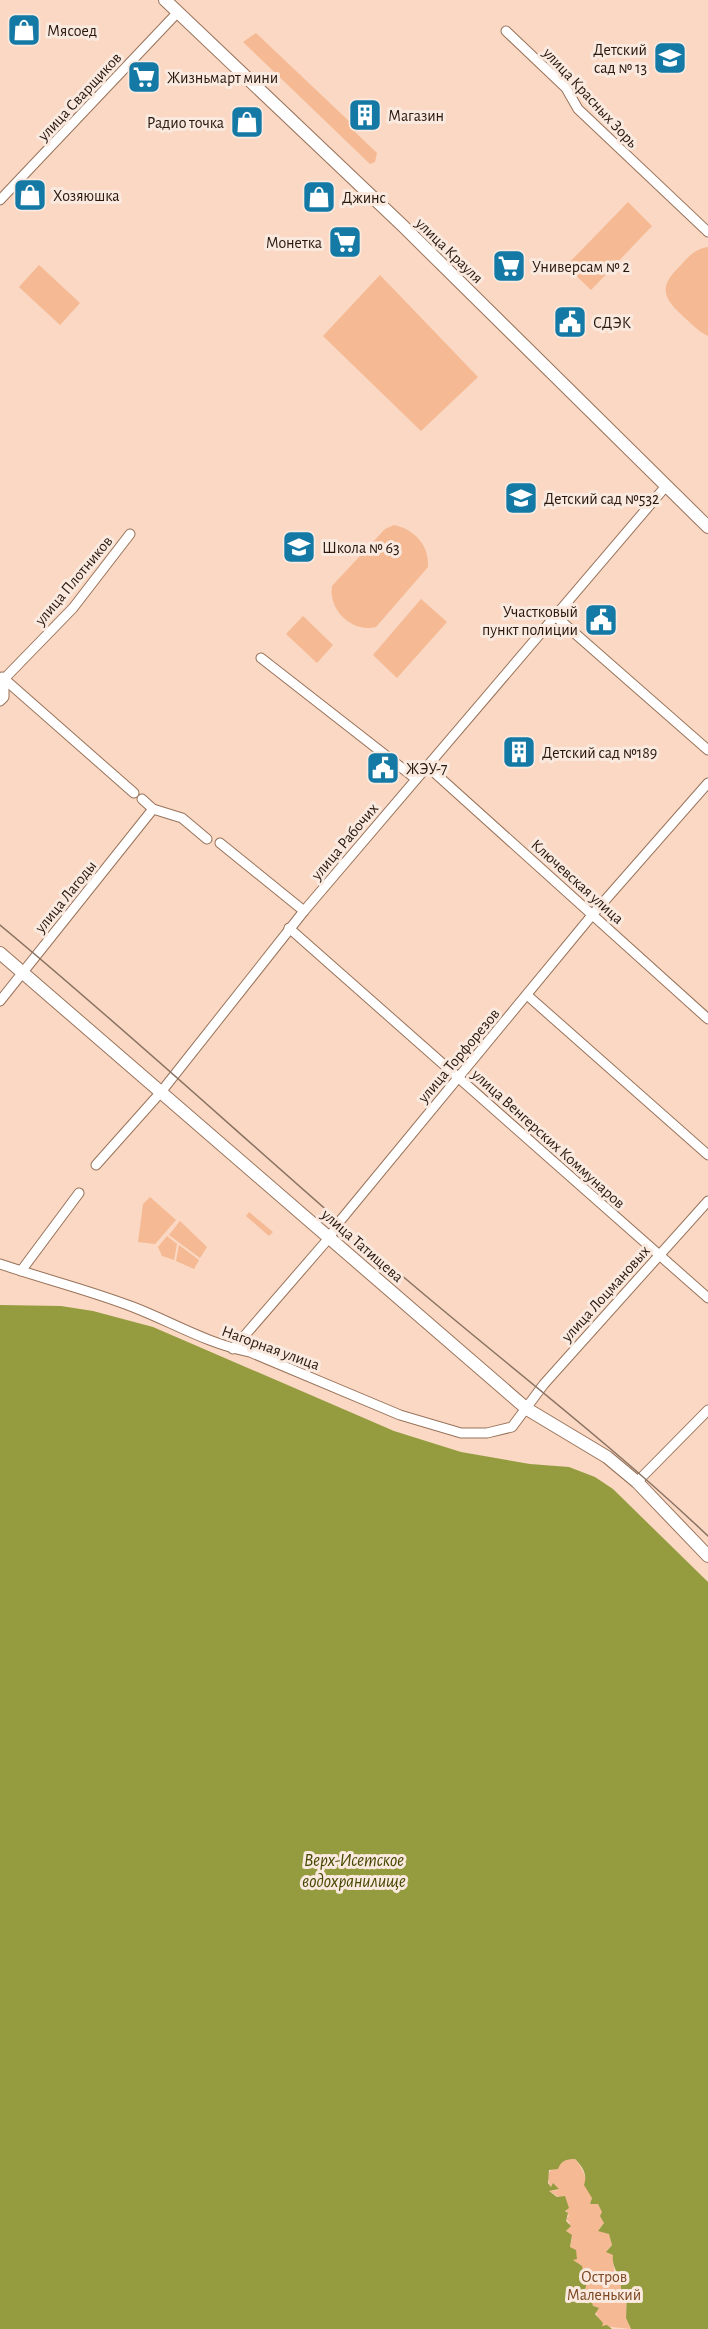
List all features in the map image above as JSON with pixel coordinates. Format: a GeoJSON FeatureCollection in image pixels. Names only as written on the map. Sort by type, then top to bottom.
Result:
{"type":"FeatureCollection","features":[{"type":"Feature","properties":{"kind":"street","name":"улица Крауля"},"geometry":{"type":"LineString","coordinates":[[165,0],[403,226],[708,527]]}},
{"type":"Feature","properties":{"kind":"street","name":"улица Сварщиков"},"geometry":{"type":"LineString","coordinates":[[0,200],[178,12]]}},
{"type":"Feature","properties":{"kind":"street","name":"улица Красных Зорь"},"geometry":{"type":"LineString","coordinates":[[506,31],[566,88],[575,105],[586,117],[708,232]]}},
{"type":"Feature","properties":{"kind":"street","name":"улица Рабочих"},"geometry":{"type":"LineString","coordinates":[[96,1165],[161,1092],[289,928],[666,486]]}},
{"type":"Feature","properties":{"kind":"street","name":"улица Плотников"},"geometry":{"type":"LineString","coordinates":[[2,677],[74,608],[130,534]]}},
{"type":"Feature","properties":{"kind":"street"},"geometry":{"type":"LineString","coordinates":[[554,615],[708,750]]}},
{"type":"Feature","properties":{"kind":"street"},"geometry":{"type":"LineString","coordinates":[[261,658],[416,779]]}},
{"type":"Feature","properties":{"kind":"street"},"geometry":{"type":"LineString","coordinates":[[0,702],[4,697],[2,677]]}},
{"type":"Feature","properties":{"kind":"street"},"geometry":{"type":"LineString","coordinates":[[2,677],[153,809],[182,818],[207,839]]}},
{"type":"Feature","properties":{"kind":"street","name":"Ключевская улица"},"geometry":{"type":"LineString","coordinates":[[427,766],[708,1019]]}},
{"type":"Feature","properties":{"kind":"street","name":"улица Торфорезов"},"geometry":{"type":"LineString","coordinates":[[233,1349],[329,1238],[593,914],[708,783]]}},
{"type":"Feature","properties":{"kind":"street","name":"улица Лагоды"},"geometry":{"type":"LineString","coordinates":[[0,1001],[153,809]]}},
{"type":"Feature","properties":{"kind":"street"},"geometry":{"type":"LineString","coordinates":[[220,843],[304,911]]}},
{"type":"Feature","properties":{"kind":"street","name":"улица Венгерских Коммунаров"},"geometry":{"type":"LineString","coordinates":[[289,928],[708,1298]]}},
{"type":"Feature","properties":{"kind":"street","name":"улица Татищева"},"geometry":{"type":"LineString","coordinates":[[0,953],[527,1409],[607,1457],[637,1482],[708,1556]]}},
{"type":"Feature","properties":{"kind":"street"},"geometry":{"type":"LineString","coordinates":[[527,995],[708,1155]]}},
{"type":"Feature","properties":{"kind":"street"},"geometry":{"type":"LineString","coordinates":[[21,1271],[80,1193]]}},
{"type":"Feature","properties":{"kind":"street","name":"улица Лоцмановых"},"geometry":{"type":"LineString","coordinates":[[527,1409],[544,1384],[708,1201]]}},
{"type":"Feature","properties":{"kind":"street","name":"Нагорная улица"},"geometry":{"type":"LineString","coordinates":[[0,1264],[50,1278],[134,1307],[233,1349],[250,1352],[400,1415],[461,1433],[487,1433],[512,1427],[527,1409]]}},
{"type":"Feature","properties":{"kind":"street"},"geometry":{"type":"LineString","coordinates":[[637,1482],[708,1410]]}},
{"type":"Feature","properties":{"kind":"green space"},"geometry":{"type":"Polygon","coordinates":[[[256,33],[352,124],[356,133],[377,153],[375,162],[370,164],[243,42],[256,33]]]}},
{"type":"Feature","properties":{"kind":"green space"},"geometry":{"type":"Polygon","coordinates":[[[628,202],[652,226],[591,290],[566,266],[628,202]]]}},
{"type":"Feature","properties":{"kind":"green space"},"geometry":{"type":"Polygon","coordinates":[[[708,247],[708,336],[672,305],[666,293],[666,287],[673,273],[693,253],[708,247]]]}},
{"type":"Feature","properties":{"kind":"green space"},"geometry":{"type":"Polygon","coordinates":[[[39,265],[80,303],[60,325],[19,287],[39,265]]]}},
{"type":"Feature","properties":{"kind":"green space"},"geometry":{"type":"Polygon","coordinates":[[[380,275],[478,377],[421,431],[323,336],[380,275]]]}},
{"type":"Feature","properties":{"kind":"green space"},"geometry":{"type":"Polygon","coordinates":[[[394,525],[402,527],[419,540],[426,552],[428,567],[376,627],[367,628],[350,623],[343,618],[334,603],[332,586],[385,529],[394,525]]]}},
{"type":"Feature","properties":{"kind":"green space"},"geometry":{"type":"Polygon","coordinates":[[[421,599],[447,622],[397,678],[373,655],[421,599]]]}},
{"type":"Feature","properties":{"kind":"green space"},"geometry":{"type":"Polygon","coordinates":[[[303,616],[333,645],[317,663],[286,634],[303,616]]]}},
{"type":"Feature","properties":{"kind":"green space"},"geometry":{"type":"Polygon","coordinates":[[[150,1197],[176,1220],[155,1244],[138,1242],[143,1204],[150,1197]]]}},
{"type":"Feature","properties":{"kind":"green space"},"geometry":{"type":"Polygon","coordinates":[[[249,1212],[273,1232],[269,1236],[246,1216],[249,1212]]]}},
{"type":"Feature","properties":{"kind":"green space"},"geometry":{"type":"Polygon","coordinates":[[[180,1221],[207,1247],[200,1258],[169,1235],[180,1221]]]}},
{"type":"Feature","properties":{"kind":"green space"},"geometry":{"type":"Polygon","coordinates":[[[167,1236],[177,1244],[174,1260],[162,1256],[158,1247],[167,1236]]]}},
{"type":"Feature","properties":{"kind":"green space"},"geometry":{"type":"Polygon","coordinates":[[[179,1245],[199,1260],[194,1269],[176,1261],[179,1245]]]}},
{"type":"Feature","properties":{"kind":"green space","name":"Остров Маленький"},"geometry":{"type":"Polygon","coordinates":[[[567,2159],[575,2159],[578,2163],[592,2198],[590,2204],[598,2204],[603,2212],[601,2216],[604,2223],[599,2229],[609,2233],[612,2245],[607,2250],[613,2254],[614,2270],[627,2291],[626,2318],[631,2329],[602,2326],[573,2260],[576,2250],[570,2248],[572,2237],[566,2233],[570,2223],[566,2219],[569,2216],[560,2198],[549,2191],[558,2190],[553,2184],[551,2187],[548,2177],[554,2167],[567,2159]]]}},
{"type":"Feature","properties":{"kind":"water","name":"Верх-Исетское водохранилище"},"geometry":{"type":"Polygon","coordinates":[[[0,1305],[61,1306],[93,1311],[153,1327],[394,1431],[461,1452],[530,1464],[569,1467],[595,1477],[613,1489],[708,1582],[708,2329],[631,2329],[626,2318],[627,2292],[621,2290],[613,2255],[606,2252],[612,2245],[609,2234],[598,2231],[604,2223],[600,2216],[602,2212],[598,2204],[590,2204],[592,2198],[584,2185],[585,2174],[582,2167],[575,2159],[569,2159],[564,2161],[558,2169],[549,2170],[548,2183],[551,2187],[553,2183],[559,2189],[549,2191],[557,2197],[565,2196],[569,2208],[565,2211],[568,2213],[566,2221],[571,2226],[566,2231],[572,2235],[570,2247],[576,2250],[577,2259],[573,2260],[582,2266],[584,2275],[581,2281],[587,2282],[585,2290],[589,2292],[587,2295],[591,2298],[593,2306],[599,2308],[595,2314],[603,2323],[602,2326],[607,2325],[612,2329],[0,2329],[0,1305]]]}},
{"type":"Feature","properties":{"kind":"tram line"},"geometry":{"type":"LineString","coordinates":[[0,925],[400,1274],[595,1435],[708,1536]]}},
{"type":"Feature","properties":{"kind":"place","name":"Мясоед"},"geometry":{"type":"Point","coordinates":[24,30]}},
{"type":"Feature","properties":{"kind":"place","name":"Детский сад № 13"},"geometry":{"type":"Point","coordinates":[670,58]}},
{"type":"Feature","properties":{"kind":"place","name":"Жизньмарт мини"},"geometry":{"type":"Point","coordinates":[144,77]}},
{"type":"Feature","properties":{"kind":"place","name":"Магазин"},"geometry":{"type":"Point","coordinates":[365,115]}},
{"type":"Feature","properties":{"kind":"place","name":"Радио точка"},"geometry":{"type":"Point","coordinates":[247,122]}},
{"type":"Feature","properties":{"kind":"place","name":"Хозяюшка"},"geometry":{"type":"Point","coordinates":[30,195]}},
{"type":"Feature","properties":{"kind":"place","name":"Джинс"},"geometry":{"type":"Point","coordinates":[319,197]}},
{"type":"Feature","properties":{"kind":"place","name":"Монетка"},"geometry":{"type":"Point","coordinates":[345,242]}},
{"type":"Feature","properties":{"kind":"place","name":"Универсам № 2"},"geometry":{"type":"Point","coordinates":[509,266]}},
{"type":"Feature","properties":{"kind":"place","name":"СДЭК"},"geometry":{"type":"Point","coordinates":[570,322]}},
{"type":"Feature","properties":{"kind":"place","name":"Детский сад №532"},"geometry":{"type":"Point","coordinates":[521,498]}},
{"type":"Feature","properties":{"kind":"place","name":"Школа № 63"},"geometry":{"type":"Point","coordinates":[299,547]}},
{"type":"Feature","properties":{"kind":"place","name":"Участковый пункт полиции"},"geometry":{"type":"Point","coordinates":[601,620]}},
{"type":"Feature","properties":{"kind":"place","name":"Детский сад №189"},"geometry":{"type":"Point","coordinates":[519,752]}},
{"type":"Feature","properties":{"kind":"place","name":"ЖЭУ-7"},"geometry":{"type":"Point","coordinates":[383,768]}}]}
